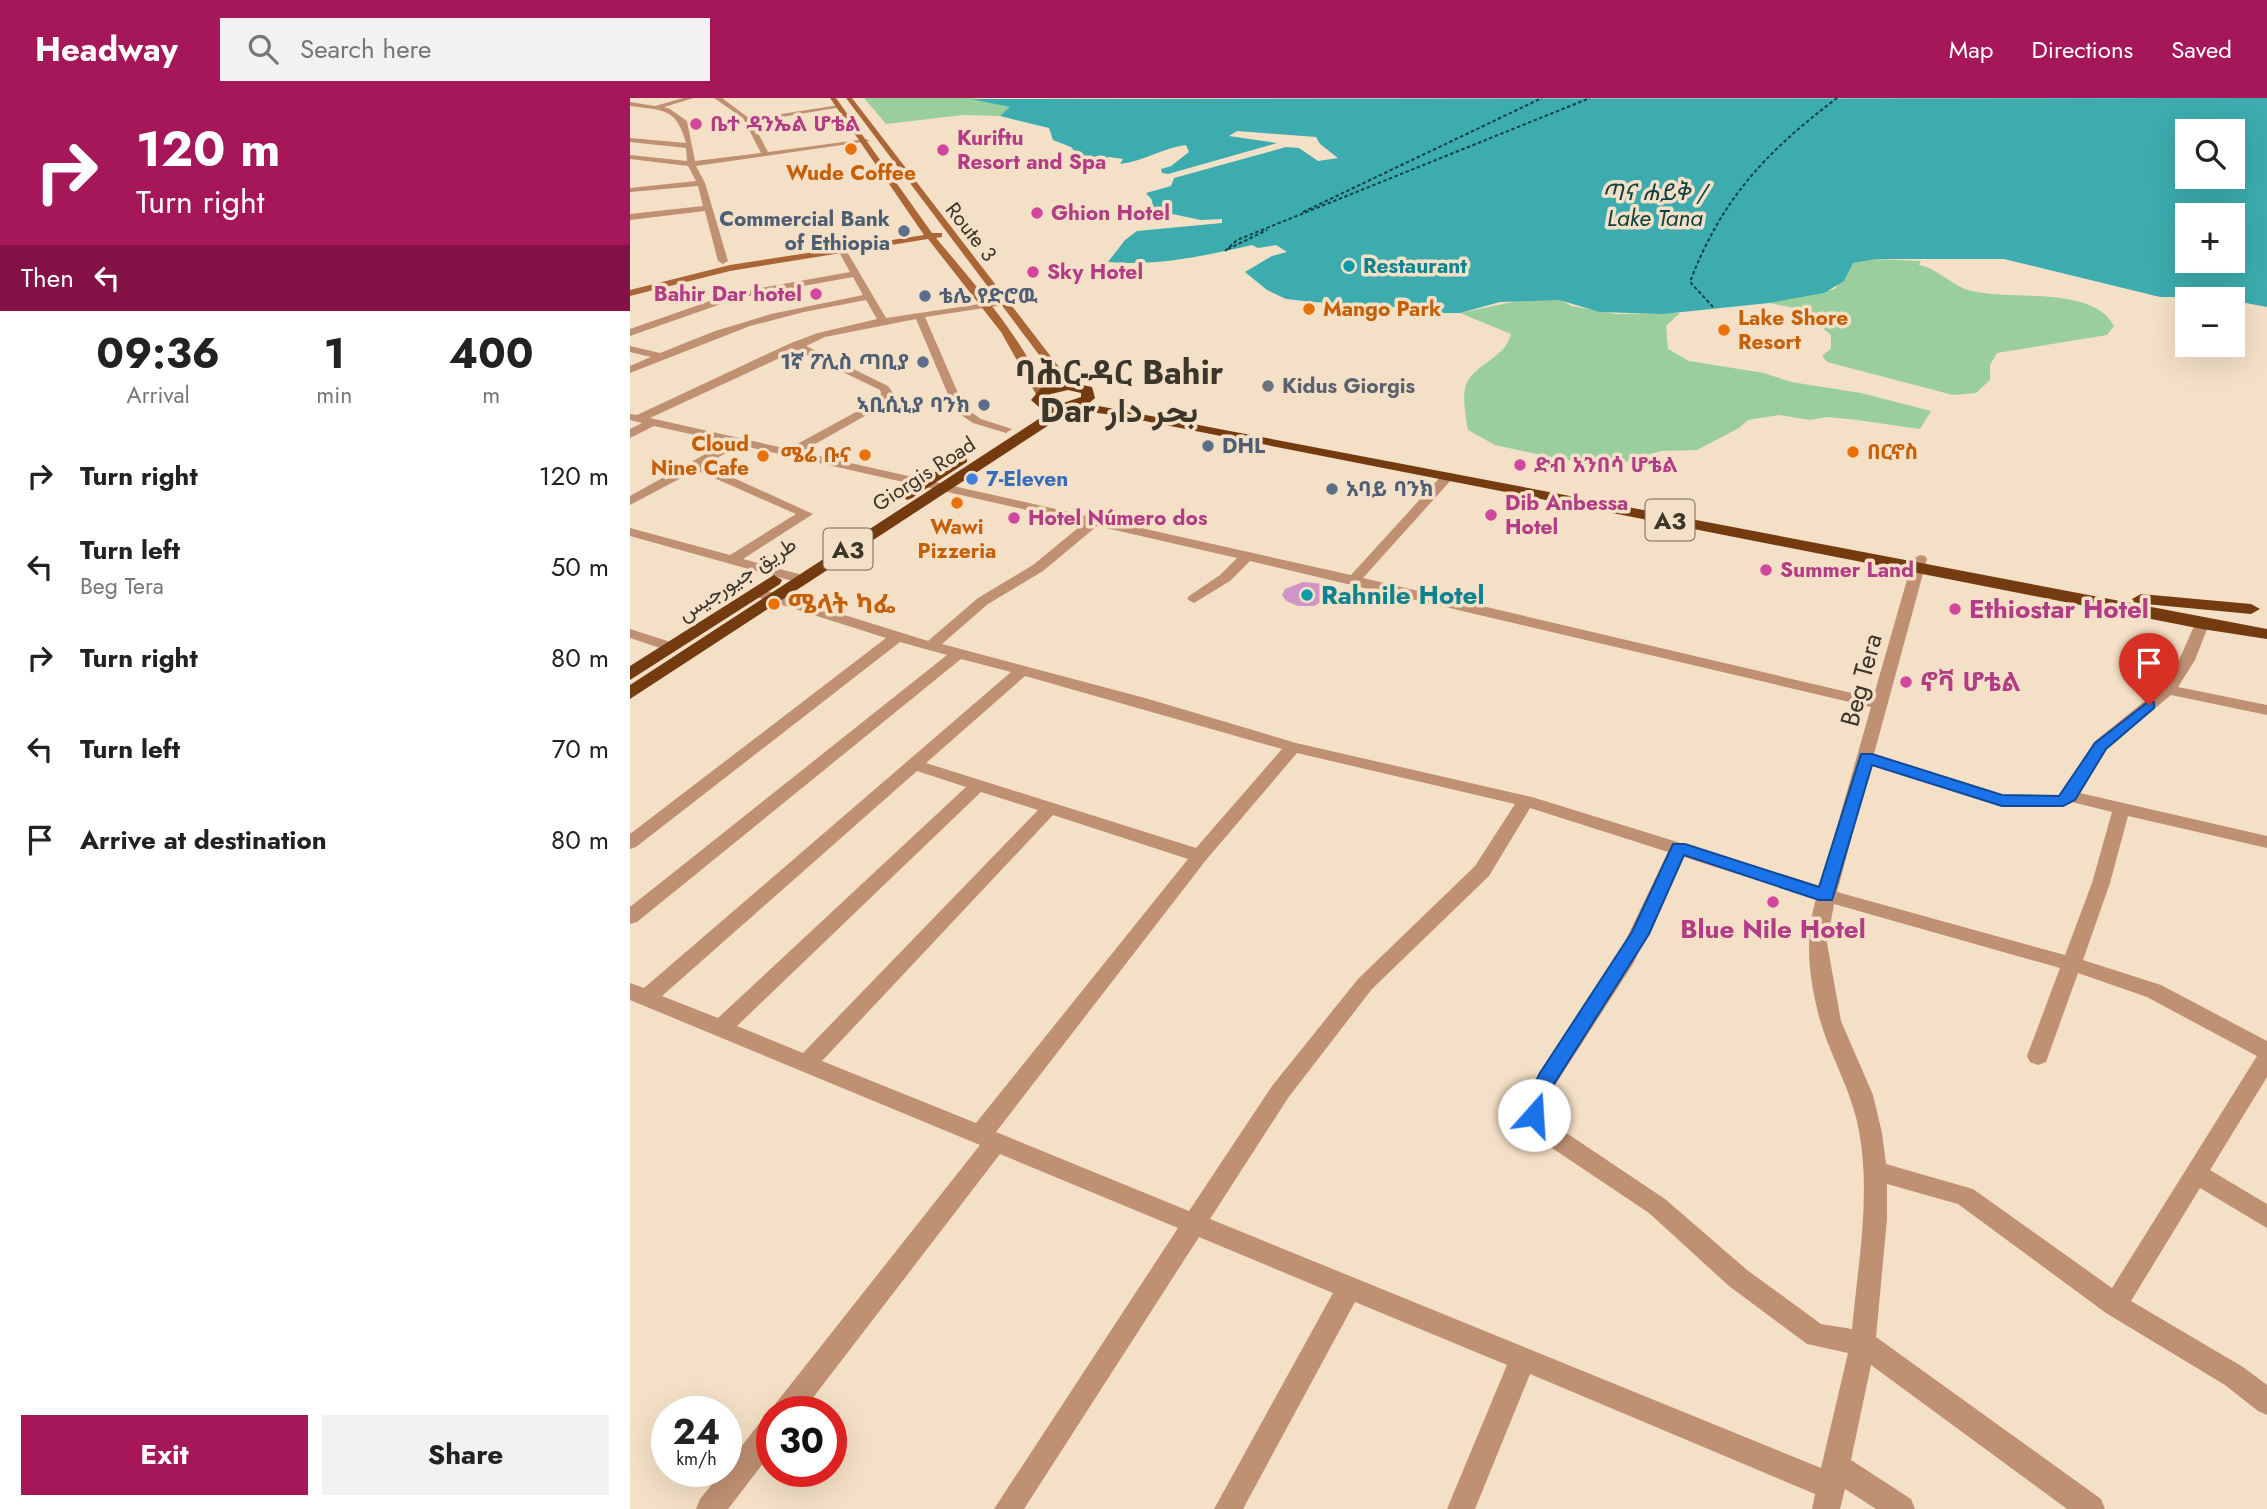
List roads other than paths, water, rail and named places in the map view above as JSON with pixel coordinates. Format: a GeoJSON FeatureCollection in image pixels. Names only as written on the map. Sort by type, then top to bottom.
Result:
{"type":"FeatureCollection","features":[{"type":"Feature","properties":{"kind":"highway","name":"A3"},"geometry":{"type":"LineString","coordinates":[[1041,398],[1068,386],[1186,419],[1919,563],[2202,624],[2267,633]]}},
{"type":"Feature","properties":{"kind":"highway","name":"A3"},"geometry":{"type":"LineString","coordinates":[[1070,406],[1085,401],[1089,392]]}},
{"type":"Feature","properties":{"kind":"highway","name":"A3"},"geometry":{"type":"LineString","coordinates":[[1041,398],[1070,406],[1186,419]]}},
{"type":"Feature","properties":{"kind":"highway","name":"طريق جيورجيس"},"geometry":{"type":"LineString","coordinates":[[630,674],[1006,429],[1041,398]]}},
{"type":"Feature","properties":{"kind":"highway","name":"Giorgis Road"},"geometry":{"type":"LineString","coordinates":[[630,693],[1070,406]]}},
{"type":"Feature","properties":{"kind":"highway","name":"A3"},"geometry":{"type":"LineString","coordinates":[[1433,467],[1448,476],[1506,482]]}},
{"type":"Feature","properties":{"kind":"highway","name":"A3"},"geometry":{"type":"LineString","coordinates":[[1919,563],[2126,597],[2261,606]]}},
{"type":"Feature","properties":{"kind":"highway","name":"A3"},"geometry":{"type":"LineString","coordinates":[[2261,606],[2248,619],[2267,633]]}},
{"type":"Feature","properties":{"kind":"main road"},"geometry":{"type":"LineString","coordinates":[[850,100],[836,103],[864,138],[928,233],[985,305],[1034,376],[1041,398]]}},
{"type":"Feature","properties":{"kind":"main road","name":"Route 3"},"geometry":{"type":"LineString","coordinates":[[850,100],[1068,386]]}},
{"type":"Feature","properties":{"kind":"main road"},"geometry":{"type":"LineString","coordinates":[[864,138],[876,134]]}},
{"type":"Feature","properties":{"kind":"main road"},"geometry":{"type":"LineString","coordinates":[[879,162],[896,159]]}},
{"type":"Feature","properties":{"kind":"main road"},"geometry":{"type":"LineString","coordinates":[[630,284],[726,265],[947,230]]}},
{"type":"Feature","properties":{"kind":"main road"},"geometry":{"type":"LineString","coordinates":[[630,293],[726,265]]}},
{"type":"Feature","properties":{"kind":"street"},"geometry":{"type":"LineString","coordinates":[[630,116],[691,98]]}},
{"type":"Feature","properties":{"kind":"street"},"geometry":{"type":"LineString","coordinates":[[718,98],[730,104],[748,121],[765,154]]}},
{"type":"Feature","properties":{"kind":"street"},"geometry":{"type":"LineString","coordinates":[[748,121],[836,103]]}},
{"type":"Feature","properties":{"kind":"street"},"geometry":{"type":"LineString","coordinates":[[630,104],[657,107],[677,114],[682,121],[690,146],[691,164],[701,183],[705,208],[726,265]]}},
{"type":"Feature","properties":{"kind":"street"},"geometry":{"type":"LineString","coordinates":[[630,157],[691,164],[864,138]]}},
{"type":"Feature","properties":{"kind":"street"},"geometry":{"type":"LineString","coordinates":[[630,140],[690,146]]}},
{"type":"Feature","properties":{"kind":"street"},"geometry":{"type":"LineString","coordinates":[[630,190],[701,183]]}},
{"type":"Feature","properties":{"kind":"street"},"geometry":{"type":"LineString","coordinates":[[630,217],[705,208]]}},
{"type":"Feature","properties":{"kind":"street"},"geometry":{"type":"LineString","coordinates":[[840,247],[883,321]]}},
{"type":"Feature","properties":{"kind":"street"},"geometry":{"type":"LineString","coordinates":[[630,333],[736,295],[855,274]]}},
{"type":"Feature","properties":{"kind":"street"},"geometry":{"type":"LineString","coordinates":[[630,370],[760,317],[868,297]]}},
{"type":"Feature","properties":{"kind":"street"},"geometry":{"type":"LineString","coordinates":[[634,418],[794,345],[883,321],[1004,302]]}},
{"type":"Feature","properties":{"kind":"street"},"geometry":{"type":"LineString","coordinates":[[919,315],[959,409],[977,421],[1006,429]]}},
{"type":"Feature","properties":{"kind":"street"},"geometry":{"type":"LineString","coordinates":[[788,454],[882,402],[887,393],[884,388],[794,345]]}},
{"type":"Feature","properties":{"kind":"street"},"geometry":{"type":"LineString","coordinates":[[630,349],[661,356]]}},
{"type":"Feature","properties":{"kind":"street"},"geometry":{"type":"LineString","coordinates":[[634,418],[921,485],[1354,580],[1879,704]]}},
{"type":"Feature","properties":{"kind":"street"},"geometry":{"type":"LineString","coordinates":[[630,434],[653,422]]}},
{"type":"Feature","properties":{"kind":"street"},"geometry":{"type":"LineString","coordinates":[[630,501],[737,442]]}},
{"type":"Feature","properties":{"kind":"street"},"geometry":{"type":"LineString","coordinates":[[695,465],[806,514],[732,560]]}},
{"type":"Feature","properties":{"kind":"street"},"geometry":{"type":"LineString","coordinates":[[1354,580],[1448,476]]}},
{"type":"Feature","properties":{"kind":"street"},"geometry":{"type":"LineString","coordinates":[[932,646],[983,601],[1038,568],[1094,522]]}},
{"type":"Feature","properties":{"kind":"street"},"geometry":{"type":"LineString","coordinates":[[630,532],[801,579]]}},
{"type":"Feature","properties":{"kind":"street"},"geometry":{"type":"LineString","coordinates":[[1194,599],[1225,578],[1246,557]]}},
{"type":"Feature","properties":{"kind":"street","name":"Beg Tera"},"geometry":{"type":"LineString","coordinates":[[1831,1488],[1863,1343],[1875,1219],[1875,1171],[1871,1133],[1862,1095],[1830,1021],[1817,943],[1825,895],[1866,758],[1919,563]]}},
{"type":"Feature","properties":{"kind":"street"},"geometry":{"type":"LineString","coordinates":[[756,592],[897,637],[960,652],[1293,747],[1526,801],[1825,895],[2138,983],[2267,1051]]}},
{"type":"Feature","properties":{"kind":"street"},"geometry":{"type":"LineString","coordinates":[[1866,758],[2002,801],[2063,801],[2069,796],[2100,746],[2168,690],[2187,660],[2202,624]]}},
{"type":"Feature","properties":{"kind":"street"},"geometry":{"type":"LineString","coordinates":[[630,633],[672,647]]}},
{"type":"Feature","properties":{"kind":"street"},"geometry":{"type":"LineString","coordinates":[[630,843],[897,637]]}},
{"type":"Feature","properties":{"kind":"street"},"geometry":{"type":"LineString","coordinates":[[630,917],[960,652]]}},
{"type":"Feature","properties":{"kind":"street"},"geometry":{"type":"LineString","coordinates":[[1022,670],[915,765],[638,995],[1831,1488],[1901,1509]]}},
{"type":"Feature","properties":{"kind":"street"},"geometry":{"type":"LineString","coordinates":[[2168,690],[2267,710]]}},
{"type":"Feature","properties":{"kind":"street"},"geometry":{"type":"LineString","coordinates":[[797,1396],[1200,856],[1293,747]]}},
{"type":"Feature","properties":{"kind":"street"},"geometry":{"type":"LineString","coordinates":[[915,765],[1200,856]]}},
{"type":"Feature","properties":{"kind":"street"},"geometry":{"type":"LineString","coordinates":[[720,1028],[978,785]]}},
{"type":"Feature","properties":{"kind":"street"},"geometry":{"type":"LineString","coordinates":[[2069,796],[2267,842]]}},
{"type":"Feature","properties":{"kind":"street"},"geometry":{"type":"LineString","coordinates":[[1008,1509],[1280,1092],[1365,984],[1482,871],[1526,801]]}},
{"type":"Feature","properties":{"kind":"street"},"geometry":{"type":"LineString","coordinates":[[806,1064],[1050,808]]}},
{"type":"Feature","properties":{"kind":"street"},"geometry":{"type":"LineString","coordinates":[[2038,1056],[2101,883],[2121,810]]}},
{"type":"Feature","properties":{"kind":"street"},"geometry":{"type":"LineString","coordinates":[[1679,848],[1640,934],[1547,1079],[1534,1104],[1534,1115],[1550,1135],[1657,1206],[1738,1278],[1816,1335],[1863,1343],[2091,1509]]}},
{"type":"Feature","properties":{"kind":"street"},"geometry":{"type":"LineString","coordinates":[[2115,1305],[2267,1058]]}},
{"type":"Feature","properties":{"kind":"street"},"geometry":{"type":"LineString","coordinates":[[1875,1171],[1965,1196],[2115,1305],[2234,1376],[2267,1402]]}},
{"type":"Feature","properties":{"kind":"street"},"geometry":{"type":"LineString","coordinates":[[2196,1174],[2267,1217]]}},
{"type":"Feature","properties":{"kind":"street"},"geometry":{"type":"LineString","coordinates":[[1228,1509],[1349,1288]]}},
{"type":"Feature","properties":{"kind":"street"},"geometry":{"type":"LineString","coordinates":[[1461,1509],[1522,1359]]}},
{"type":"Feature","properties":{"kind":"street"},"geometry":{"type":"LineString","coordinates":[[710,1509],[756,1450]]}},
{"type":"Feature","properties":{"kind":"water","name":"ጣና ሐይቅ / Lake Tana"},"geometry":{"type":"Polygon","coordinates":[[[2267,98],[2267,307],[2245,303],[2245,287],[2175,287],[2175,297],[2160,297],[2004,259],[1877,259],[1853,263],[1844,281],[1824,293],[1769,303],[1663,314],[1600,312],[1559,300],[1500,302],[1460,313],[1435,313],[1410,308],[1286,299],[1267,290],[1245,272],[1272,256],[1287,252],[1276,245],[1258,248],[1252,245],[1164,261],[1108,262],[1125,240],[1137,231],[1222,223],[1222,219],[1201,220],[1153,210],[1152,200],[1146,193],[1171,186],[1174,178],[1286,147],[1299,148],[1318,161],[1338,158],[1320,144],[1316,137],[1237,131],[1229,136],[1277,143],[1168,174],[1162,173],[1161,169],[1171,166],[1189,152],[1186,145],[1120,164],[1123,159],[1110,157],[1084,162],[1071,147],[1053,140],[1049,128],[1000,116],[1010,107],[971,99],[2267,98]]]}},
{"type":"Feature","properties":{"kind":"place","name":"ቤተ ዳንኤል ሆቴል"},"geometry":{"type":"Point","coordinates":[696,124]}},
{"type":"Feature","properties":{"kind":"place","name":"Wude Coffee"},"geometry":{"type":"Point","coordinates":[851,149]}},
{"type":"Feature","properties":{"kind":"place","name":"Kuriftu Resort and Spa"},"geometry":{"type":"Point","coordinates":[943,150]}},
{"type":"Feature","properties":{"kind":"place","name":"Ghion Hotel"},"geometry":{"type":"Point","coordinates":[1037,213]}},
{"type":"Feature","properties":{"kind":"place","name":"Commercial Bank of Ethiopia"},"geometry":{"type":"Point","coordinates":[904,231]}},
{"type":"Feature","properties":{"kind":"place","name":"Restaurant"},"geometry":{"type":"Point","coordinates":[1349,266]}},
{"type":"Feature","properties":{"kind":"place","name":"Sky Hotel"},"geometry":{"type":"Point","coordinates":[1033,272]}},
{"type":"Feature","properties":{"kind":"place","name":"Bahir Dar hotel"},"geometry":{"type":"Point","coordinates":[816,294]}},
{"type":"Feature","properties":{"kind":"place","name":"ቴሌ የድሮዉ"},"geometry":{"type":"Point","coordinates":[925,296]}},
{"type":"Feature","properties":{"kind":"place","name":"Mango Park"},"geometry":{"type":"Point","coordinates":[1309,309]}},
{"type":"Feature","properties":{"kind":"place","name":"Lake Shore Resort"},"geometry":{"type":"Point","coordinates":[1724,330]}},
{"type":"Feature","properties":{"kind":"place","name":"1ኛ ፖሊስ ጣቢያ"},"geometry":{"type":"Point","coordinates":[923,362]}},
{"type":"Feature","properties":{"kind":"place","name":"Kidus Giorgis"},"geometry":{"type":"Point","coordinates":[1268,386]}},
{"type":"Feature","properties":{"kind":"place","name":"ኣቢሲኒያ ባንክ"},"geometry":{"type":"Point","coordinates":[984,405]}},
{"type":"Feature","properties":{"kind":"place","name":"DHL"},"geometry":{"type":"Point","coordinates":[1208,446]}},
{"type":"Feature","properties":{"kind":"place","name":"በርኖስ"},"geometry":{"type":"Point","coordinates":[1853,452]}},
{"type":"Feature","properties":{"kind":"place","name":"ሜሬ ቡና"},"geometry":{"type":"Point","coordinates":[865,455]}},
{"type":"Feature","properties":{"kind":"place","name":"Cloud Nine Cafe"},"geometry":{"type":"Point","coordinates":[763,456]}},
{"type":"Feature","properties":{"kind":"place","name":"ድብ አንበሳ ሆቴል"},"geometry":{"type":"Point","coordinates":[1520,465]}},
{"type":"Feature","properties":{"kind":"place","name":"7-Eleven"},"geometry":{"type":"Point","coordinates":[972,479]}},
{"type":"Feature","properties":{"kind":"place","name":"አባይ ባንክ"},"geometry":{"type":"Point","coordinates":[1332,489]}},
{"type":"Feature","properties":{"kind":"place","name":"Wawi Pizzeria"},"geometry":{"type":"Point","coordinates":[957,503]}},
{"type":"Feature","properties":{"kind":"place","name":"Dib Anbessa Hotel"},"geometry":{"type":"Point","coordinates":[1491,515]}},
{"type":"Feature","properties":{"kind":"place","name":"Hotel Número dos"},"geometry":{"type":"Point","coordinates":[1014,518]}},
{"type":"Feature","properties":{"kind":"place","name":"Summer Land"},"geometry":{"type":"Point","coordinates":[1766,570]}},
{"type":"Feature","properties":{"kind":"place","name":"Rahnile Hotel"},"geometry":{"type":"Point","coordinates":[1307,595]}},
{"type":"Feature","properties":{"kind":"place","name":"ሜላት ካፌ"},"geometry":{"type":"Point","coordinates":[774,604]}},
{"type":"Feature","properties":{"kind":"place","name":"Ethiostar Hotel"},"geometry":{"type":"Point","coordinates":[1955,609]}},
{"type":"Feature","properties":{"kind":"place","name":"ኖቫ ሆቴል"},"geometry":{"type":"Point","coordinates":[1906,682]}},
{"type":"Feature","properties":{"kind":"place","name":"Blue Nile Hotel"},"geometry":{"type":"Point","coordinates":[1773,902]}},
{"type":"Feature","properties":{"kind":"district","name":"ባሕር-ዳር Bahir Dar بحر دار"},"geometry":{"type":"Point","coordinates":[1119,391]}}]}
